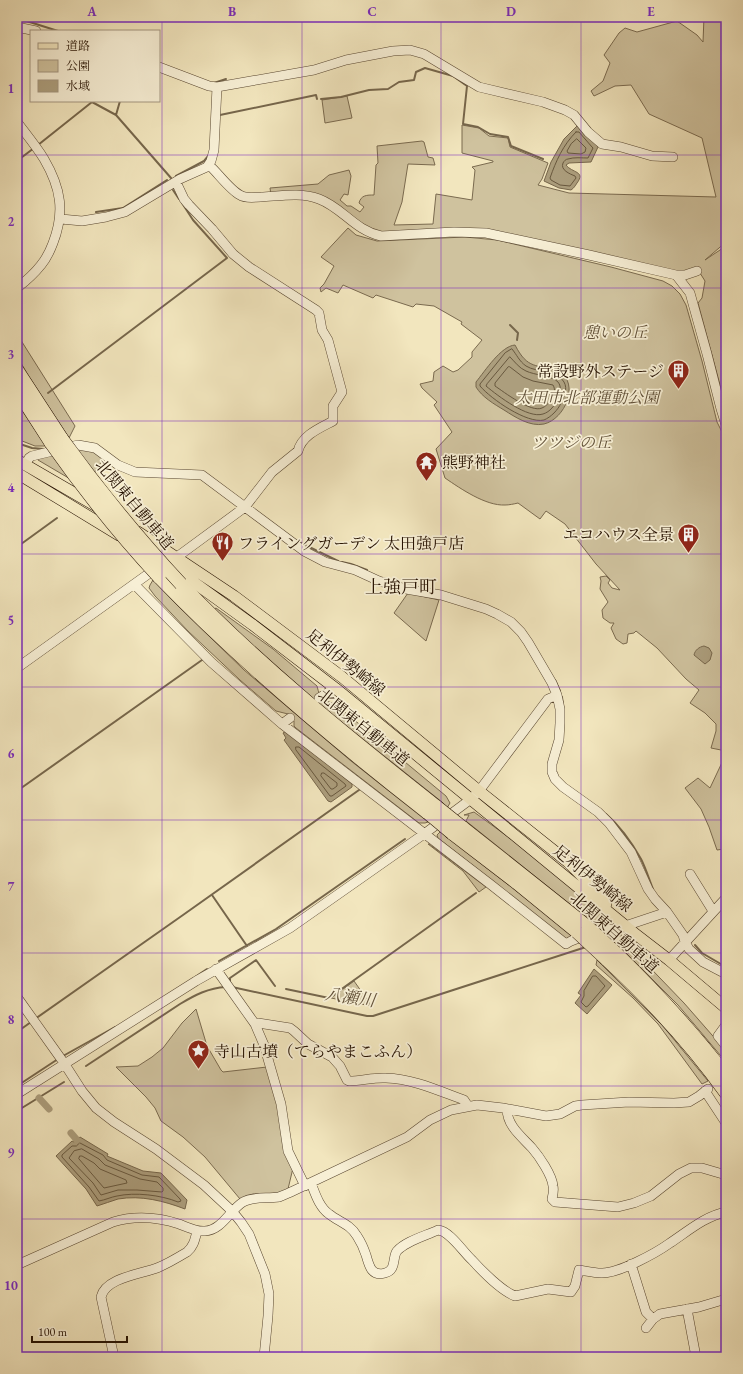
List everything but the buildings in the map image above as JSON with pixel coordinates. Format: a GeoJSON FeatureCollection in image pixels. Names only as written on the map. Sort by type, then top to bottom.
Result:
{"type":"FeatureCollection","features":[{"type":"Feature","properties":{"kind":"highway","name":"北関東自動車道"},"geometry":{"type":"LineString","coordinates":[[17,370],[75,477],[159,577],[223,641],[364,764],[432,810]]}},
{"type":"Feature","properties":{"kind":"highway","name":"北関東自動車道"},"geometry":{"type":"LineString","coordinates":[[17,390],[56,441],[117,513],[206,610],[274,673],[457,830],[522,888],[582,930],[611,956],[650,987],[680,1019],[726,1075]]}},
{"type":"Feature","properties":{"kind":"highway","name":"北関東自動車道"},"geometry":{"type":"LineString","coordinates":[[611,956],[629,980],[693,1051],[726,1093]]}},
{"type":"Feature","properties":{"kind":"main road","name":"足利伊勢崎線"},"geometry":{"type":"LineString","coordinates":[[21,463],[144,536],[245,604],[313,655],[580,873],[614,915],[626,926]]}},
{"type":"Feature","properties":{"kind":"main road","name":"足利伊勢崎線"},"geometry":{"type":"LineString","coordinates":[[17,473],[167,563],[253,625],[334,688],[726,1008]]}},
{"type":"Feature","properties":{"kind":"street"},"geometry":{"type":"LineString","coordinates":[[17,27],[31,30]]}},
{"type":"Feature","properties":{"kind":"street"},"geometry":{"type":"LineString","coordinates":[[160,67],[209,86],[217,87],[314,70],[346,60],[393,50],[410,50],[419,52],[479,87],[543,102],[565,110],[574,115],[588,132],[602,144],[652,156],[673,157]]}},
{"type":"Feature","properties":{"kind":"street"},"geometry":{"type":"LineString","coordinates":[[61,219],[82,221],[125,212],[176,182],[209,165],[213,157],[214,150],[217,87]]}},
{"type":"Feature","properties":{"kind":"street"},"geometry":{"type":"LineString","coordinates":[[17,122],[44,158],[53,177],[60,199],[61,219],[49,252],[41,265],[17,288]]}},
{"type":"Feature","properties":{"kind":"street"},"geometry":{"type":"LineString","coordinates":[[209,165],[240,195],[250,198],[296,195],[311,196],[333,206],[359,227],[376,235],[454,232],[486,233],[676,275],[685,275],[697,271]]}},
{"type":"Feature","properties":{"kind":"street"},"geometry":{"type":"LineString","coordinates":[[17,668],[135,585],[146,575],[177,558],[245,507],[272,472],[298,451],[299,447],[311,433],[333,421],[333,406],[342,392],[342,388],[328,340],[322,330],[319,313],[239,260],[184,199],[176,182]]}},
{"type":"Feature","properties":{"kind":"street"},"geometry":{"type":"LineString","coordinates":[[676,275],[690,293],[720,409],[726,425]]}},
{"type":"Feature","properties":{"kind":"street"},"geometry":{"type":"LineString","coordinates":[[21,463],[36,455],[78,445],[84,445],[95,448],[118,465],[135,472],[202,475],[304,551],[325,562],[355,570],[406,589],[441,595],[486,609],[505,618],[517,627],[528,642],[552,683],[557,695],[560,714],[560,728],[552,764],[553,775],[557,782],[563,788],[598,812],[612,826],[631,852],[648,889],[683,934],[689,949],[703,962],[726,974]]}},
{"type":"Feature","properties":{"kind":"street"},"geometry":{"type":"LineString","coordinates":[[135,585],[211,662],[282,724],[566,944],[571,940],[599,930],[616,929],[667,912]]}},
{"type":"Feature","properties":{"kind":"street"},"geometry":{"type":"LineString","coordinates":[[319,698],[334,688]]}},
{"type":"Feature","properties":{"kind":"street"},"geometry":{"type":"LineString","coordinates":[[17,1094],[64,1063],[216,969],[290,928],[424,834],[471,799],[479,791],[548,699],[557,695]]}},
{"type":"Feature","properties":{"kind":"street"},"geometry":{"type":"LineString","coordinates":[[282,724],[290,718]]}},
{"type":"Feature","properties":{"kind":"street"},"geometry":{"type":"LineString","coordinates":[[690,874],[714,911]]}},
{"type":"Feature","properties":{"kind":"street"},"geometry":{"type":"LineString","coordinates":[[669,960],[726,898]]}},
{"type":"Feature","properties":{"kind":"street"},"geometry":{"type":"LineString","coordinates":[[216,969],[255,1024],[264,1045],[280,1104],[288,1151],[325,1210],[348,1225],[354,1231],[362,1245],[370,1268],[377,1274],[387,1273],[390,1270],[395,1260],[395,1254],[399,1249],[438,1230],[448,1234],[503,1290],[514,1296],[548,1289],[571,1292],[575,1286],[579,1270],[601,1274],[641,1261],[697,1225],[726,1212]]}},
{"type":"Feature","properties":{"kind":"street"},"geometry":{"type":"LineString","coordinates":[[17,997],[96,1108],[204,1185],[232,1211],[249,1234],[266,1274],[269,1294],[264,1357]]}},
{"type":"Feature","properties":{"kind":"street"},"geometry":{"type":"LineString","coordinates":[[255,1024],[258,1023],[290,1028],[308,1044],[332,1057],[340,1066],[347,1080],[349,1081],[384,1078],[401,1079],[419,1083],[464,1100],[468,1106]]}},
{"type":"Feature","properties":{"kind":"street"},"geometry":{"type":"LineString","coordinates":[[726,1025],[718,1036],[726,1046]]}},
{"type":"Feature","properties":{"kind":"street"},"geometry":{"type":"LineString","coordinates":[[17,1265],[84,1234],[121,1219],[136,1217],[150,1218],[197,1230],[207,1231],[213,1229],[226,1219],[232,1211],[247,1200],[279,1196],[308,1184],[407,1137],[425,1123],[441,1114],[468,1106],[476,1105],[546,1116],[560,1114],[575,1106],[582,1105],[629,1102],[689,1102],[706,1090],[726,1122]]}},
{"type":"Feature","properties":{"kind":"street"},"geometry":{"type":"LineString","coordinates":[[507,1109],[509,1118],[517,1133],[537,1155],[551,1179],[553,1184],[552,1199],[555,1202],[618,1207],[634,1203],[651,1196],[679,1174],[691,1168],[702,1168],[726,1175]]}},
{"type":"Feature","properties":{"kind":"street"},"geometry":{"type":"LineString","coordinates":[[114,1357],[100,1297],[101,1293],[121,1278],[158,1268],[187,1252],[194,1244],[197,1230]]}},
{"type":"Feature","properties":{"kind":"street"},"geometry":{"type":"LineString","coordinates":[[631,1264],[646,1312],[652,1319]]}},
{"type":"Feature","properties":{"kind":"street"},"geometry":{"type":"LineString","coordinates":[[646,1328],[652,1319],[660,1314],[699,1307],[726,1299]]}},
{"type":"Feature","properties":{"kind":"street"},"geometry":{"type":"LineString","coordinates":[[687,1309],[696,1357]]}},
{"type":"Feature","properties":{"kind":"green space"},"geometry":{"type":"Polygon","coordinates":[[[704,17],[726,17],[726,242],[705,260],[726,246],[726,407],[698,303],[702,298],[705,281],[700,273],[668,272],[491,230],[379,235],[325,200],[271,195],[270,188],[318,184],[329,175],[349,170],[351,176],[348,195],[344,194],[340,200],[347,206],[351,206],[360,212],[364,207],[359,203],[361,198],[367,195],[374,195],[376,165],[378,163],[377,146],[422,141],[424,142],[428,157],[433,158],[435,165],[408,164],[402,202],[394,225],[433,224],[436,194],[472,200],[475,170],[472,167],[493,162],[462,153],[462,125],[479,128],[489,136],[508,138],[510,147],[548,163],[538,185],[569,193],[716,197],[702,138],[649,114],[631,85],[615,86],[594,96],[591,91],[603,81],[610,63],[604,55],[619,33],[625,28],[637,32],[677,21],[697,35],[703,42],[704,17]]]}},
{"type":"Feature","properties":{"kind":"green space"},"geometry":{"type":"Polygon","coordinates":[[[347,96],[352,118],[325,123],[322,100],[347,96]]]}},
{"type":"Feature","properties":{"kind":"green space","name":"太田市北部運動公園"},"geometry":{"type":"Polygon","coordinates":[[[348,228],[356,235],[377,241],[465,237],[497,240],[663,281],[672,286],[680,294],[686,305],[717,422],[726,440],[726,751],[711,748],[716,731],[716,724],[705,713],[690,703],[699,690],[686,679],[657,648],[636,631],[628,634],[627,643],[623,644],[616,639],[611,628],[614,623],[610,623],[603,618],[602,610],[608,602],[600,589],[600,577],[606,576],[610,580],[608,583],[612,588],[620,590],[596,564],[565,524],[546,511],[540,519],[518,503],[498,505],[482,500],[466,492],[445,478],[436,449],[452,432],[434,405],[437,402],[422,388],[420,384],[433,381],[434,372],[443,366],[453,372],[458,370],[472,357],[472,352],[482,340],[461,324],[462,322],[434,306],[416,304],[413,307],[376,295],[373,298],[343,285],[338,293],[326,288],[321,292],[320,288],[324,284],[334,266],[321,257],[348,228]]]}},
{"type":"Feature","properties":{"kind":"green space"},"geometry":{"type":"Polygon","coordinates":[[[17,334],[75,426],[69,438],[17,356],[17,334]]]}},
{"type":"Feature","properties":{"kind":"green space"},"geometry":{"type":"Polygon","coordinates":[[[17,403],[46,446],[35,446],[17,439],[17,403]]]}},
{"type":"Feature","properties":{"kind":"green space"},"geometry":{"type":"Polygon","coordinates":[[[76,449],[95,451],[104,458],[94,473],[76,449]]]}},
{"type":"Feature","properties":{"kind":"green space"},"geometry":{"type":"Polygon","coordinates":[[[53,454],[72,480],[38,460],[38,457],[53,454]]]}},
{"type":"Feature","properties":{"kind":"green space"},"geometry":{"type":"Polygon","coordinates":[[[153,580],[244,670],[351,761],[428,822],[419,823],[296,728],[294,726],[294,721],[288,714],[276,711],[240,680],[188,631],[155,596],[149,588],[153,580]]]}},
{"type":"Feature","properties":{"kind":"green space"},"geometry":{"type":"Polygon","coordinates":[[[408,593],[439,600],[426,641],[394,613],[408,593]]]}},
{"type":"Feature","properties":{"kind":"green space"},"geometry":{"type":"Polygon","coordinates":[[[216,608],[273,649],[317,686],[319,694],[323,698],[335,704],[446,796],[450,803],[447,808],[442,802],[329,712],[250,643],[214,609],[216,608]]]}},
{"type":"Feature","properties":{"kind":"green space"},"geometry":{"type":"Polygon","coordinates":[[[726,754],[726,851],[724,849],[717,850],[701,809],[685,788],[698,778],[710,788],[726,754]]]}},
{"type":"Feature","properties":{"kind":"green space"},"geometry":{"type":"Polygon","coordinates":[[[474,812],[515,842],[617,925],[600,927],[596,925],[466,821],[469,815],[464,815],[474,812]]]}},
{"type":"Feature","properties":{"kind":"green space"},"geometry":{"type":"Polygon","coordinates":[[[440,832],[445,834],[446,837],[527,899],[572,936],[566,939],[438,838],[437,835],[440,832]]]}},
{"type":"Feature","properties":{"kind":"green space"},"geometry":{"type":"Polygon","coordinates":[[[428,844],[486,887],[479,892],[463,871],[428,844]]]}},
{"type":"Feature","properties":{"kind":"green space"},"geometry":{"type":"Polygon","coordinates":[[[629,947],[634,951],[684,1003],[726,1051],[726,1062],[678,1005],[621,948],[629,947]]]}},
{"type":"Feature","properties":{"kind":"green space"},"geometry":{"type":"Polygon","coordinates":[[[597,960],[662,1025],[708,1081],[702,1084],[658,1024],[633,998],[596,965],[597,960]]]}},
{"type":"Feature","properties":{"kind":"green space"},"geometry":{"type":"Polygon","coordinates":[[[354,981],[371,1005],[331,998],[354,981]]]}},
{"type":"Feature","properties":{"kind":"green space"},"geometry":{"type":"Polygon","coordinates":[[[196,1009],[207,1046],[223,1072],[267,1067],[278,1103],[293,1168],[288,1189],[282,1192],[240,1199],[205,1157],[183,1137],[161,1121],[155,1108],[146,1097],[116,1067],[138,1066],[152,1057],[163,1048],[182,1023],[196,1009]]]}},
{"type":"Feature","properties":{"kind":"water"},"geometry":{"type":"Polygon","coordinates":[[[578,125],[598,147],[591,162],[569,163],[566,165],[577,172],[580,176],[571,190],[559,188],[544,181],[551,162],[564,139],[578,125]]]}},
{"type":"Feature","properties":{"kind":"water"},"geometry":{"type":"Polygon","coordinates":[[[515,345],[524,359],[533,365],[559,371],[565,377],[569,392],[567,400],[564,408],[552,421],[539,425],[523,421],[488,400],[476,387],[476,382],[499,354],[510,346],[515,345]]]}},
{"type":"Feature","properties":{"kind":"water"},"geometry":{"type":"Polygon","coordinates":[[[704,646],[709,648],[712,653],[710,660],[705,664],[694,655],[700,647],[704,646]]]}},
{"type":"Feature","properties":{"kind":"water"},"geometry":{"type":"Polygon","coordinates":[[[286,731],[352,784],[352,787],[331,802],[328,801],[284,740],[286,738],[283,733],[286,731]]]}},
{"type":"Feature","properties":{"kind":"water"},"geometry":{"type":"Polygon","coordinates":[[[594,969],[612,985],[587,1014],[575,1003],[581,995],[578,993],[594,969]]]}},
{"type":"Feature","properties":{"kind":"water"},"geometry":{"type":"Polygon","coordinates":[[[80,1137],[108,1154],[107,1156],[143,1171],[161,1173],[187,1200],[185,1209],[161,1201],[144,1198],[118,1199],[97,1206],[86,1189],[56,1156],[72,1141],[74,1142],[80,1137]]]}},
{"type":"Feature","properties":{"kind":"waterway"},"geometry":{"type":"LineString","coordinates":[[17,18],[55,30]]}},
{"type":"Feature","properties":{"kind":"waterway"},"geometry":{"type":"LineString","coordinates":[[321,99],[341,97],[369,90],[388,89],[399,82],[414,80],[416,72],[425,68],[453,76],[467,86],[463,124],[478,127],[490,134],[508,137],[511,146],[543,159]]}},
{"type":"Feature","properties":{"kind":"waterway"},"geometry":{"type":"LineString","coordinates":[[214,83],[226,79]]}},
{"type":"Feature","properties":{"kind":"waterway"},"geometry":{"type":"LineString","coordinates":[[220,115],[316,95],[317,99]]}},
{"type":"Feature","properties":{"kind":"waterway"},"geometry":{"type":"LineString","coordinates":[[38,145],[92,102],[116,115]]}},
{"type":"Feature","properties":{"kind":"waterway"},"geometry":{"type":"LineString","coordinates":[[120,102],[116,115],[171,178]]}},
{"type":"Feature","properties":{"kind":"waterway"},"geometry":{"type":"LineString","coordinates":[[17,161],[34,148]]}},
{"type":"Feature","properties":{"kind":"waterway"},"geometry":{"type":"LineString","coordinates":[[176,176],[204,161],[209,155]]}},
{"type":"Feature","properties":{"kind":"waterway"},"geometry":{"type":"LineString","coordinates":[[96,212],[123,208],[167,180]]}},
{"type":"Feature","properties":{"kind":"waterway"},"geometry":{"type":"LineString","coordinates":[[173,190],[179,199]]}},
{"type":"Feature","properties":{"kind":"waterway"},"geometry":{"type":"LineString","coordinates":[[48,393],[227,258],[193,220],[182,203]]}},
{"type":"Feature","properties":{"kind":"waterway"},"geometry":{"type":"LineString","coordinates":[[510,325],[518,333],[517,340]]}},
{"type":"Feature","properties":{"kind":"waterway"},"geometry":{"type":"LineString","coordinates":[[17,443],[32,448],[44,449]]}},
{"type":"Feature","properties":{"kind":"waterway"},"geometry":{"type":"LineString","coordinates":[[17,547],[57,518]]}},
{"type":"Feature","properties":{"kind":"waterway"},"geometry":{"type":"LineString","coordinates":[[301,543],[338,561]]}},
{"type":"Feature","properties":{"kind":"waterway"},"geometry":{"type":"LineString","coordinates":[[342,562],[367,570]]}},
{"type":"Feature","properties":{"kind":"waterway"},"geometry":{"type":"LineString","coordinates":[[17,791],[202,660]]}},
{"type":"Feature","properties":{"kind":"waterway"},"geometry":{"type":"LineString","coordinates":[[555,680],[560,691]]}},
{"type":"Feature","properties":{"kind":"waterway"},"geometry":{"type":"LineString","coordinates":[[562,697],[564,714]]}},
{"type":"Feature","properties":{"kind":"waterway"},"geometry":{"type":"LineString","coordinates":[[35,1019],[359,790]]}},
{"type":"Feature","properties":{"kind":"waterway"},"geometry":{"type":"LineString","coordinates":[[606,814],[621,829],[634,847],[643,863],[653,889]]}},
{"type":"Feature","properties":{"kind":"waterway"},"geometry":{"type":"LineString","coordinates":[[219,961],[276,929],[405,839]]}},
{"type":"Feature","properties":{"kind":"waterway"},"geometry":{"type":"LineString","coordinates":[[286,989],[329,998],[476,893]]}},
{"type":"Feature","properties":{"kind":"waterway"},"geometry":{"type":"LineString","coordinates":[[212,895],[247,946]]}},
{"type":"Feature","properties":{"kind":"waterway","name":"八瀬川"},"geometry":{"type":"LineString","coordinates":[[609,939],[621,935]]}},
{"type":"Feature","properties":{"kind":"waterway"},"geometry":{"type":"LineString","coordinates":[[695,945],[702,953],[726,967]]}},
{"type":"Feature","properties":{"kind":"waterway","name":"八瀬川"},"geometry":{"type":"LineString","coordinates":[[232,987],[367,1016],[373,1016],[586,947]]}},
{"type":"Feature","properties":{"kind":"waterway"},"geometry":{"type":"LineString","coordinates":[[230,982],[230,978],[256,960],[275,986]]}},
{"type":"Feature","properties":{"kind":"waterway"},"geometry":{"type":"LineString","coordinates":[[195,977],[207,969]]}},
{"type":"Feature","properties":{"kind":"waterway","name":"八瀬川"},"geometry":{"type":"LineString","coordinates":[[86,1066],[180,1004],[207,990],[226,987]]}},
{"type":"Feature","properties":{"kind":"waterway"},"geometry":{"type":"LineString","coordinates":[[17,1032],[31,1022]]}},
{"type":"Feature","properties":{"kind":"waterway"},"geometry":{"type":"LineString","coordinates":[[63,1056],[115,1027]]}},
{"type":"Feature","properties":{"kind":"waterway"},"geometry":{"type":"LineString","coordinates":[[17,1086],[58,1059]]}},
{"type":"Feature","properties":{"kind":"waterway","name":"八瀬川"},"geometry":{"type":"LineString","coordinates":[[17,1111],[64,1082]]}},
{"type":"Feature","properties":{"kind":"waterway"},"geometry":{"type":"LineString","coordinates":[[39,1098],[49,1109]]}},
{"type":"Feature","properties":{"kind":"waterway"},"geometry":{"type":"LineString","coordinates":[[71,1133],[77,1140]]}},
{"type":"Feature","properties":{"kind":"place","name":"常設野外ステージ"},"geometry":{"type":"Point","coordinates":[679,390]}},
{"type":"Feature","properties":{"kind":"place","name":"熊野神社"},"geometry":{"type":"Point","coordinates":[427,482]}},
{"type":"Feature","properties":{"kind":"place","name":"エコハウス全景"},"geometry":{"type":"Point","coordinates":[689,554]}},
{"type":"Feature","properties":{"kind":"place","name":"フライングガーデン 太田強戸店"},"geometry":{"type":"Point","coordinates":[223,562]}},
{"type":"Feature","properties":{"kind":"place","name":"寺山古墳（てらやまこふん）"},"geometry":{"type":"Point","coordinates":[199,1070]}},
{"type":"Feature","properties":{"kind":"district","name":"上強戸町"},"geometry":{"type":"Point","coordinates":[401,587]}},
{"type":"Feature","properties":{"kind":"park label","name":"憩いの丘"},"geometry":{"type":"Point","coordinates":[615,332]}},
{"type":"Feature","properties":{"kind":"park label","name":"ツツジの丘"},"geometry":{"type":"Point","coordinates":[571,442]}}]}
